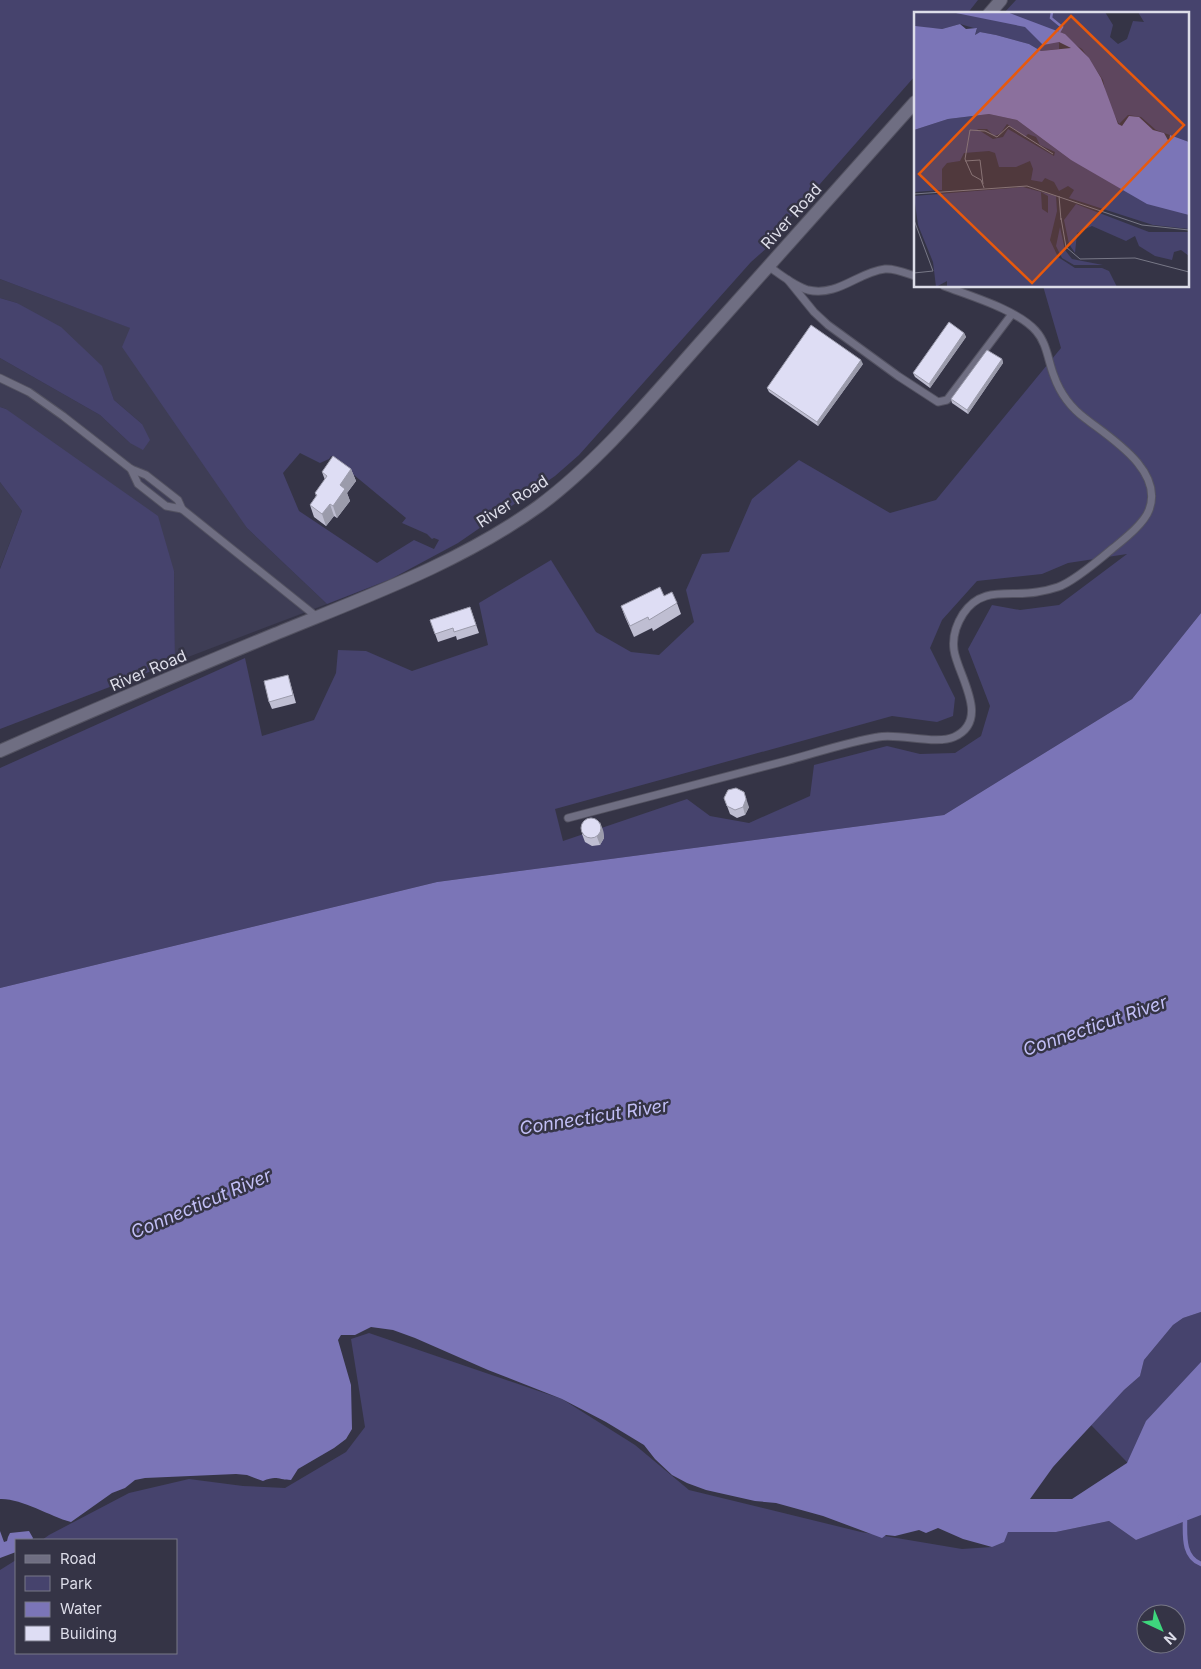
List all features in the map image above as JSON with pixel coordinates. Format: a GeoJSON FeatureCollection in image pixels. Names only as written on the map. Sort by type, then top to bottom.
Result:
{"type":"FeatureCollection","features":[{"type":"Feature","properties":{"kind":"street"},"geometry":{"type":"LineString","coordinates":[[991,12],[1001,0]]}},
{"type":"Feature","properties":{"kind":"street","name":"River Road"},"geometry":{"type":"LineString","coordinates":[[0,752],[173,676],[388,588],[450,558],[523,516],[557,492],[622,429],[914,103]]}},
{"type":"Feature","properties":{"kind":"lane"},"geometry":{"type":"LineString","coordinates":[[768,266],[807,290],[827,291],[885,269],[914,276]]}},
{"type":"Feature","properties":{"kind":"lane"},"geometry":{"type":"LineString","coordinates":[[788,280],[814,312],[828,325],[898,376],[938,402],[947,400],[1012,314]]}},
{"type":"Feature","properties":{"kind":"lane"},"geometry":{"type":"LineString","coordinates":[[568,818],[880,736],[937,740],[953,738],[967,728],[971,713],[971,696],[954,651],[954,631],[964,612],[980,597],[1004,592],[1036,593],[1063,585],[1101,558],[1130,534],[1149,512],[1152,493],[1143,469],[1124,447],[1081,415],[1064,397],[1053,375],[1047,352],[1038,332],[1025,320],[949,288]]}},
{"type":"Feature","properties":{"kind":"lane"},"geometry":{"type":"LineString","coordinates":[[0,378],[29,392],[63,416],[131,470],[146,474],[178,500],[182,509],[317,617]]}},
{"type":"Feature","properties":{"kind":"lane"},"geometry":{"type":"LineString","coordinates":[[131,470],[138,484],[166,506],[182,509]]}},
{"type":"Feature","properties":{"kind":"shaded area"},"geometry":{"type":"Polygon","coordinates":[[[0,279],[131,328],[247,528],[327,604],[175,662],[174,571],[6,409],[0,407],[0,358],[100,415],[130,443],[142,424],[114,400],[101,366],[17,303],[0,298],[0,279]]]}},
{"type":"Feature","properties":{"kind":"shaded area"},"geometry":{"type":"Polygon","coordinates":[[[0,482],[22,511],[0,568],[0,482]]]}},
{"type":"Feature","properties":{"kind":"green space"},"geometry":{"type":"Polygon","coordinates":[[[0,0],[978,0],[969,12],[914,12],[914,77],[783,226],[778,238],[751,262],[579,455],[555,476],[458,543],[391,579],[327,604],[247,528],[122,347],[130,328],[0,279],[0,0]],[[300,453],[283,473],[299,511],[377,563],[414,540],[434,549],[439,540],[432,539],[427,534],[402,523],[406,518],[331,456],[320,463],[300,453]]]}},
{"type":"Feature","properties":{"kind":"green space"},"geometry":{"type":"Polygon","coordinates":[[[1016,0],[1201,0],[1201,613],[1132,699],[944,815],[437,882],[0,988],[0,768],[245,658],[262,736],[314,720],[336,673],[338,650],[366,651],[412,671],[488,645],[479,603],[551,560],[596,632],[631,652],[659,655],[694,622],[686,590],[702,554],[729,552],[752,499],[799,460],[890,513],[936,500],[1061,348],[1044,288],[1188,288],[1188,12],[1005,12],[1016,0]],[[1127,554],[1068,563],[1042,574],[977,581],[942,620],[930,648],[955,698],[953,716],[937,722],[892,716],[555,809],[563,841],[687,799],[710,816],[749,823],[810,796],[814,765],[887,746],[920,754],[955,753],[981,736],[990,706],[968,649],[992,605],[1020,610],[1059,605],[1127,554]]]}},
{"type":"Feature","properties":{"kind":"green space"},"geometry":{"type":"Polygon","coordinates":[[[0,298],[17,303],[61,327],[102,366],[114,400],[142,424],[150,440],[143,450],[130,443],[100,415],[0,358],[0,298]]]}},
{"type":"Feature","properties":{"kind":"green space"},"geometry":{"type":"Polygon","coordinates":[[[0,407],[6,409],[158,516],[174,571],[175,662],[0,729],[0,569],[22,511],[0,482],[0,407]]]}},
{"type":"Feature","properties":{"kind":"green space"},"geometry":{"type":"Polygon","coordinates":[[[1201,1312],[1201,1669],[0,1669],[0,1570],[15,1561],[15,1654],[178,1654],[178,1539],[43,1539],[129,1493],[189,1479],[243,1486],[285,1488],[346,1452],[365,1427],[351,1339],[369,1333],[562,1399],[635,1445],[689,1490],[861,1532],[962,1549],[992,1547],[1006,1536],[1008,1532],[1056,1532],[1109,1521],[1136,1540],[1184,1521],[1091,1425],[1140,1376],[1144,1360],[1173,1325],[1183,1318],[1201,1312]]]}},
{"type":"Feature","properties":{"kind":"water","name":"Connecticut River"},"geometry":{"type":"Polygon","coordinates":[[[1201,613],[1201,1312],[1183,1318],[1173,1325],[1144,1360],[1140,1376],[1124,1390],[1053,1467],[1030,1499],[1072,1499],[1127,1463],[1146,1421],[1201,1362],[1201,1515],[1136,1540],[1109,1521],[1056,1532],[1008,1532],[1004,1542],[992,1547],[963,1539],[938,1528],[926,1533],[919,1530],[895,1536],[886,1535],[882,1538],[823,1516],[776,1503],[755,1501],[706,1490],[687,1483],[672,1475],[655,1459],[644,1445],[562,1399],[488,1370],[415,1338],[393,1330],[371,1327],[355,1335],[341,1335],[338,1340],[351,1385],[352,1429],[346,1439],[334,1448],[298,1469],[291,1480],[275,1478],[263,1481],[247,1475],[236,1474],[145,1478],[135,1480],[125,1488],[112,1493],[71,1522],[17,1501],[0,1499],[0,988],[437,882],[944,815],[1132,699],[1201,613]]]}},
{"type":"Feature","properties":{"kind":"water"},"geometry":{"type":"Polygon","coordinates":[[[0,1531],[4,1542],[7,1541],[10,1533],[29,1531],[32,1539],[15,1539],[15,1552],[0,1558],[0,1531]]]}},
{"type":"Feature","properties":{"kind":"building"},"geometry":{"type":"Polygon","coordinates":[[[949,322],[964,333],[929,384],[913,373],[949,322]]]}},
{"type":"Feature","properties":{"kind":"building"},"geometry":{"type":"Polygon","coordinates":[[[811,325],[861,360],[817,422],[767,388],[811,325]]]}},
{"type":"Feature","properties":{"kind":"building"},"geometry":{"type":"Polygon","coordinates":[[[987,350],[1002,359],[967,410],[951,399],[987,350]]]}},
{"type":"Feature","properties":{"kind":"building"},"geometry":{"type":"Polygon","coordinates":[[[333,456],[351,469],[340,485],[345,489],[333,506],[330,504],[322,514],[310,505],[317,495],[315,493],[327,476],[322,472],[333,456]]]}},
{"type":"Feature","properties":{"kind":"building"},"geometry":{"type":"Polygon","coordinates":[[[660,587],[664,596],[672,592],[677,603],[649,620],[648,617],[630,626],[621,606],[660,587]]]}},
{"type":"Feature","properties":{"kind":"building"},"geometry":{"type":"Polygon","coordinates":[[[470,607],[476,625],[454,632],[453,628],[435,634],[430,620],[470,607]]]}},
{"type":"Feature","properties":{"kind":"building"},"geometry":{"type":"Polygon","coordinates":[[[288,675],[293,695],[269,702],[264,681],[288,675]]]}},
{"type":"Feature","properties":{"kind":"building"},"geometry":{"type":"Polygon","coordinates":[[[736,788],[744,792],[746,799],[743,807],[735,810],[727,806],[724,798],[728,790],[736,788]]]}},
{"type":"Feature","properties":{"kind":"building"},"geometry":{"type":"Polygon","coordinates":[[[591,818],[598,821],[601,828],[598,835],[591,838],[584,835],[581,828],[584,821],[591,818]]]}},
{"type":"Feature","properties":{"kind":"waterway"},"geometry":{"type":"LineString","coordinates":[[1180,1517],[1185,1521],[1185,1539],[1188,1551],[1195,1561],[1201,1564]]}}]}
